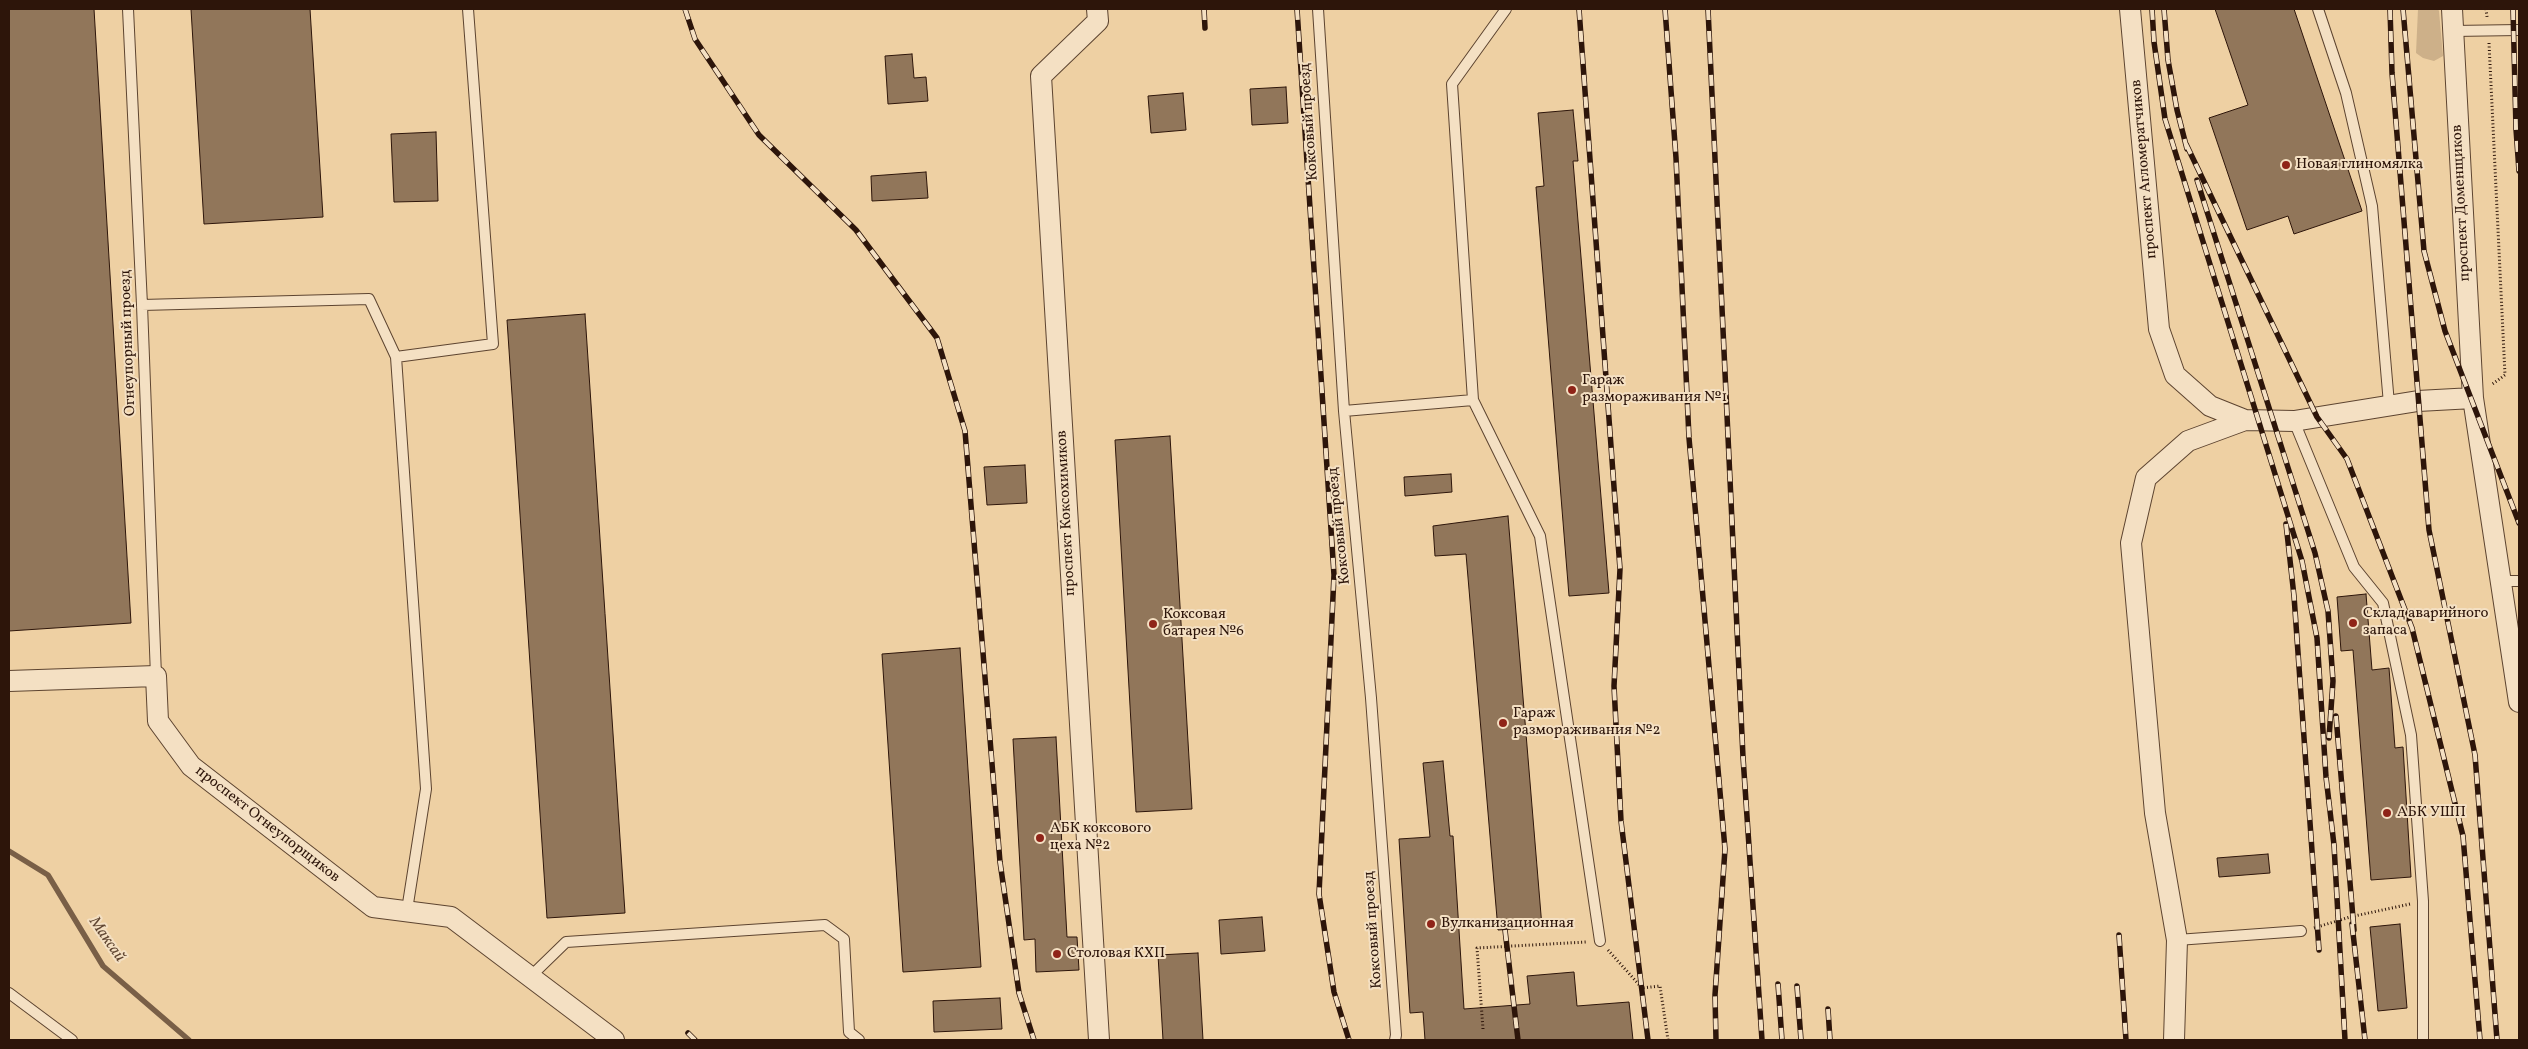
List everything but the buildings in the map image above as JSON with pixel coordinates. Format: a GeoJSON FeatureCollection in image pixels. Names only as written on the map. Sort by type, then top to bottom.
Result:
{"type":"FeatureCollection","features":[{"type":"Feature","properties":{"kind":"street","name":"проспект Коксохимиков"},"geometry":{"type":"LineString","coordinates":[[1097,9],[1098,21],[1041,76],[1099,1040]]}},
{"type":"Feature","properties":{"kind":"street","name":"проспект Агломератчиков"},"geometry":{"type":"LineString","coordinates":[[2130,9],[2159,330],[2175,375],[2210,406],[2245,420]]}},
{"type":"Feature","properties":{"kind":"street","name":"проспект Доменщиков"},"geometry":{"type":"LineString","coordinates":[[2452,9],[2472,398],[2511,581],[2519,702]]}},
{"type":"Feature","properties":{"kind":"street"},"geometry":{"type":"LineString","coordinates":[[2174,1040],[2177,940],[2155,813],[2132,543],[2146,478],[2188,441],[2245,420],[2294,421],[2389,404],[2472,398]]}},
{"type":"Feature","properties":{"kind":"street"},"geometry":{"type":"LineString","coordinates":[[9,681],[156,676]]}},
{"type":"Feature","properties":{"kind":"street","name":"проспект Огнеупорщиков"},"geometry":{"type":"LineString","coordinates":[[156,676],[158,721],[191,766],[373,907],[407,910]]}},
{"type":"Feature","properties":{"kind":"street"},"geometry":{"type":"LineString","coordinates":[[407,910],[451,917],[614,1040]]}},
{"type":"Feature","properties":{"kind":"lane","name":"Огнеупорный проезд"},"geometry":{"type":"LineString","coordinates":[[128,9],[142,305],[156,676]]}},
{"type":"Feature","properties":{"kind":"lane"},"geometry":{"type":"LineString","coordinates":[[396,357],[493,344],[468,9]]}},
{"type":"Feature","properties":{"kind":"lane","name":"Коксовый проезд"},"geometry":{"type":"LineString","coordinates":[[1318,9],[1344,411],[1371,698],[1395,1040]]}},
{"type":"Feature","properties":{"kind":"lane"},"geometry":{"type":"LineString","coordinates":[[1506,9],[1452,84],[1473,400],[1540,536],[1600,941]]}},
{"type":"Feature","properties":{"kind":"lane"},"geometry":{"type":"LineString","coordinates":[[2318,9],[2346,92],[2372,206],[2389,404]]}},
{"type":"Feature","properties":{"kind":"lane"},"geometry":{"type":"LineString","coordinates":[[2454,31],[2519,30]]}},
{"type":"Feature","properties":{"kind":"lane"},"geometry":{"type":"LineString","coordinates":[[142,305],[369,299],[396,357],[426,789],[407,910]]}},
{"type":"Feature","properties":{"kind":"lane"},"geometry":{"type":"LineString","coordinates":[[1344,411],[1473,400]]}},
{"type":"Feature","properties":{"kind":"lane"},"geometry":{"type":"LineString","coordinates":[[2294,421],[2354,567],[2384,603],[2410,735],[2423,901],[2424,1040]]}},
{"type":"Feature","properties":{"kind":"lane"},"geometry":{"type":"LineString","coordinates":[[530,977],[566,942],[825,925],[844,939],[849,1032],[859,1040]]}},
{"type":"Feature","properties":{"kind":"lane"},"geometry":{"type":"LineString","coordinates":[[2177,940],[2302,932]]}},
{"type":"Feature","properties":{"kind":"lane"},"geometry":{"type":"LineString","coordinates":[[9,993],[72,1040]]}},
{"type":"Feature","properties":{"kind":"path"},"geometry":{"type":"LineString","coordinates":[[2472,398],[2505,375],[2486,9]]}},
{"type":"Feature","properties":{"kind":"path"},"geometry":{"type":"LineString","coordinates":[[2302,932],[2350,917],[2423,901]]}},
{"type":"Feature","properties":{"kind":"path"},"geometry":{"type":"LineString","coordinates":[[1483,1029],[1477,948],[1600,941],[1642,988],[1660,986],[1668,1040]]}},
{"type":"Feature","properties":{"kind":"shaded area"},"geometry":{"type":"Polygon","coordinates":[[[2418,9],[2438,9],[2439,11],[2443,56],[2434,61],[2423,58],[2416,53],[2418,9]]]}},
{"type":"Feature","properties":{"kind":"waterway","name":"Максай"},"geometry":{"type":"LineString","coordinates":[[9,851],[48,875],[103,966],[189,1040]]}},
{"type":"Feature","properties":{"kind":"railway"},"geometry":{"type":"LineString","coordinates":[[685,9],[695,39],[759,135],[856,230],[937,338],[965,431],[1000,862],[1019,993],[1034,1040]]}},
{"type":"Feature","properties":{"kind":"railway"},"geometry":{"type":"LineString","coordinates":[[1204,9],[1205,28]]}},
{"type":"Feature","properties":{"kind":"railway"},"geometry":{"type":"LineString","coordinates":[[1297,9],[1334,575],[1319,894],[1334,992],[1349,1040]]}},
{"type":"Feature","properties":{"kind":"railway"},"geometry":{"type":"LineString","coordinates":[[1579,9],[1620,569],[1614,686],[1621,821],[1648,1040]]}},
{"type":"Feature","properties":{"kind":"railway"},"geometry":{"type":"LineString","coordinates":[[1665,9],[1676,158],[1689,438],[1725,849],[1715,995],[1716,1040]]}},
{"type":"Feature","properties":{"kind":"railway"},"geometry":{"type":"LineString","coordinates":[[1708,9],[1743,757],[1762,1040]]}},
{"type":"Feature","properties":{"kind":"railway"},"geometry":{"type":"LineString","coordinates":[[2152,9],[2154,42],[2165,119],[2302,561],[2317,638],[2326,777],[2334,845],[2345,1040]]}},
{"type":"Feature","properties":{"kind":"railway"},"geometry":{"type":"LineString","coordinates":[[2164,9],[2168,60],[2177,110],[2187,149]]}},
{"type":"Feature","properties":{"kind":"railway"},"geometry":{"type":"LineString","coordinates":[[2390,9],[2392,73],[2429,530],[2475,755],[2497,1040]]}},
{"type":"Feature","properties":{"kind":"railway"},"geometry":{"type":"LineString","coordinates":[[2403,9],[2424,251],[2445,331],[2519,523]]}},
{"type":"Feature","properties":{"kind":"railway"},"geometry":{"type":"LineString","coordinates":[[2513,9],[2519,171]]}},
{"type":"Feature","properties":{"kind":"railway"},"geometry":{"type":"LineString","coordinates":[[2186,144],[2317,417],[2347,459],[2412,628],[2463,836],[2480,1040]]}},
{"type":"Feature","properties":{"kind":"railway"},"geometry":{"type":"LineString","coordinates":[[2197,180],[2315,553],[2328,611],[2333,681],[2329,738]]}},
{"type":"Feature","properties":{"kind":"railway"},"geometry":{"type":"LineString","coordinates":[[2286,524],[2294,596],[2319,950]]}},
{"type":"Feature","properties":{"kind":"railway"},"geometry":{"type":"LineString","coordinates":[[2336,716],[2354,930]]}},
{"type":"Feature","properties":{"kind":"railway"},"geometry":{"type":"LineString","coordinates":[[2352,924],[2365,1040]]}},
{"type":"Feature","properties":{"kind":"railway"},"geometry":{"type":"LineString","coordinates":[[1505,930],[1518,1040]]}},
{"type":"Feature","properties":{"kind":"railway"},"geometry":{"type":"LineString","coordinates":[[2119,935],[2126,1040]]}},
{"type":"Feature","properties":{"kind":"railway"},"geometry":{"type":"LineString","coordinates":[[1778,984],[1782,1040]]}},
{"type":"Feature","properties":{"kind":"railway"},"geometry":{"type":"LineString","coordinates":[[1797,986],[1801,1040]]}},
{"type":"Feature","properties":{"kind":"railway"},"geometry":{"type":"LineString","coordinates":[[1828,1009],[1830,1040]]}},
{"type":"Feature","properties":{"kind":"railway"},"geometry":{"type":"LineString","coordinates":[[688,1033],[695,1040]]}},
{"type":"Feature","properties":{"kind":"place","name":"Новая глиномялка"},"geometry":{"type":"Point","coordinates":[2286,165]}},
{"type":"Feature","properties":{"kind":"place","name":"Гараж размораживания №1"},"geometry":{"type":"Point","coordinates":[1572,390]}},
{"type":"Feature","properties":{"kind":"place","name":"Склад аварийного запаса"},"geometry":{"type":"Point","coordinates":[2353,623]}},
{"type":"Feature","properties":{"kind":"place","name":"Коксовая батарея №6"},"geometry":{"type":"Point","coordinates":[1153,624]}},
{"type":"Feature","properties":{"kind":"place","name":"Гараж размораживания №2"},"geometry":{"type":"Point","coordinates":[1503,723]}},
{"type":"Feature","properties":{"kind":"place","name":"АБК УШП"},"geometry":{"type":"Point","coordinates":[2387,813]}},
{"type":"Feature","properties":{"kind":"place","name":"АБК коксового цеха №2"},"geometry":{"type":"Point","coordinates":[1040,838]}},
{"type":"Feature","properties":{"kind":"place","name":"Вулканизационная"},"geometry":{"type":"Point","coordinates":[1431,924]}},
{"type":"Feature","properties":{"kind":"place","name":"Столовая КХП"},"geometry":{"type":"Point","coordinates":[1057,954]}}]}
